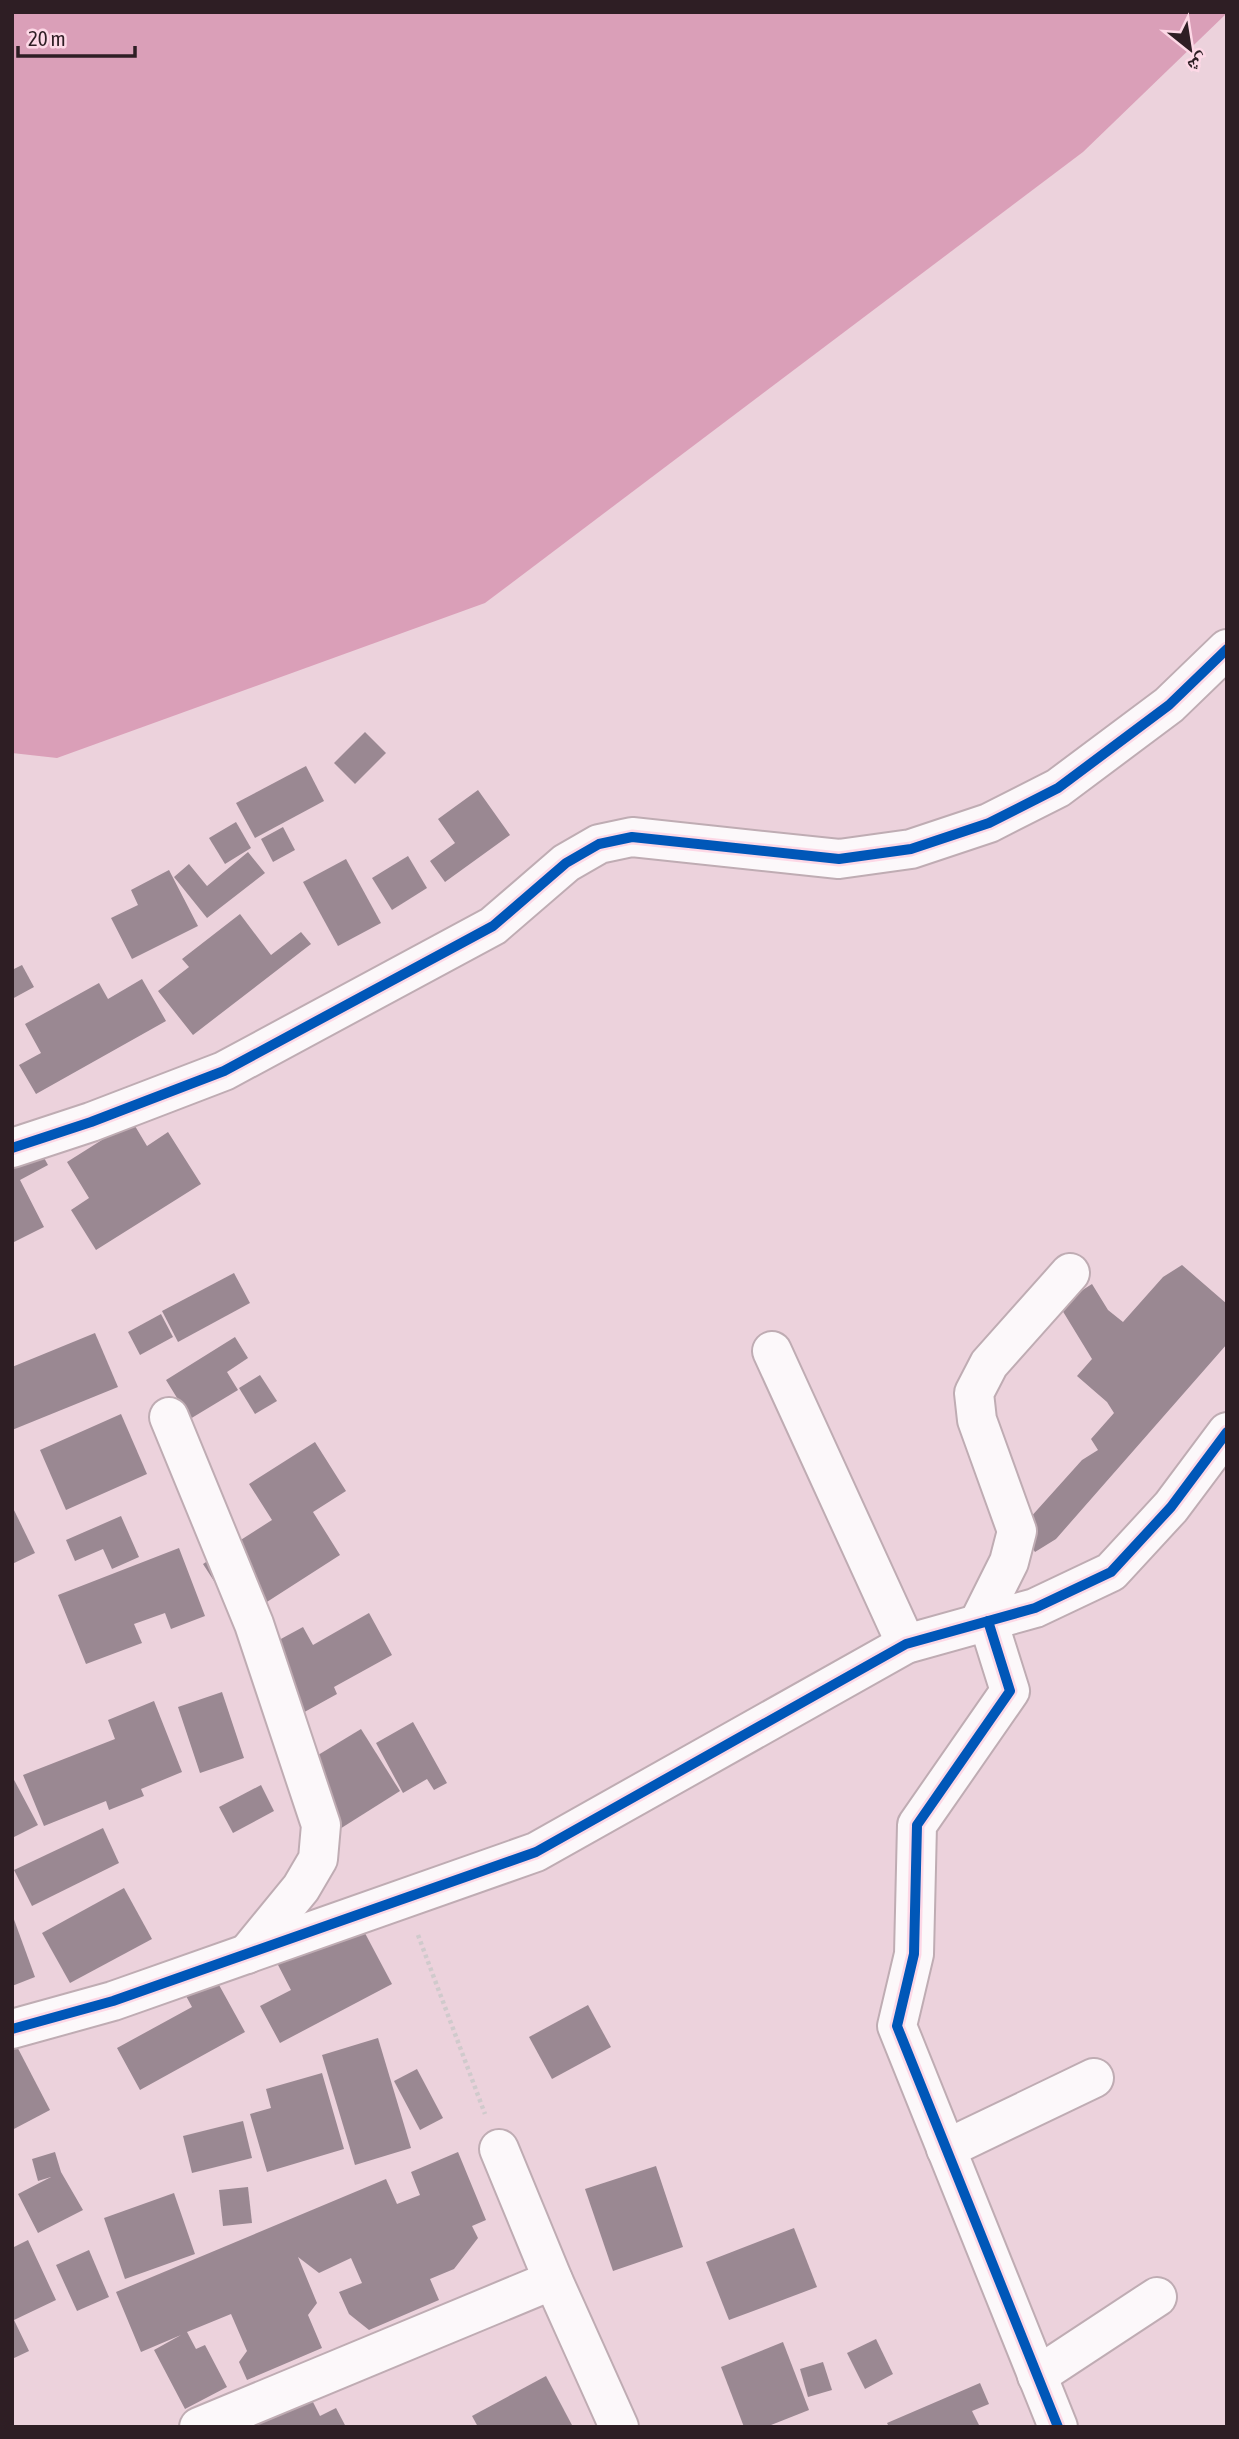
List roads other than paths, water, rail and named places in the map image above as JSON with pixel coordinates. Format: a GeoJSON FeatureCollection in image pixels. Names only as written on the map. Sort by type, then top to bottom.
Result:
{"type":"FeatureCollection","features":[{"type":"Feature","properties":{"kind":"street"},"geometry":{"type":"LineString","coordinates":[[12,1148],[91,1122],[224,1071],[494,926],[566,863],[599,844],[632,837],[839,859],[911,849],[989,823],[1058,788],[1169,705],[1227,649]]}},
{"type":"Feature","properties":{"kind":"street"},"geometry":{"type":"LineString","coordinates":[[1058,2427],[897,2026],[914,1955],[917,1825],[1010,1691],[983,1623],[1009,1562],[1017,1531],[977,1420],[974,1393],[989,1364],[1070,1273]]}},
{"type":"Feature","properties":{"kind":"street"},"geometry":{"type":"LineString","coordinates":[[772,1351],[906,1644]]}},
{"type":"Feature","properties":{"kind":"street"},"geometry":{"type":"LineString","coordinates":[[169,1417],[254,1624],[321,1825],[318,1859],[302,1888],[247,1954]]}},
{"type":"Feature","properties":{"kind":"street"},"geometry":{"type":"LineString","coordinates":[[12,2029],[113,2001],[536,1852],[906,1644],[1035,1608],[1111,1572],[1171,1507],[1227,1432]]}},
{"type":"Feature","properties":{"kind":"street"},"geometry":{"type":"LineString","coordinates":[[946,2149],[1094,2078]]}},
{"type":"Feature","properties":{"kind":"street"},"geometry":{"type":"LineString","coordinates":[[499,2149],[552,2280],[619,2427]]}},
{"type":"Feature","properties":{"kind":"street"},"geometry":{"type":"LineString","coordinates":[[199,2427],[552,2280]]}},
{"type":"Feature","properties":{"kind":"street"},"geometry":{"type":"LineString","coordinates":[[1037,2376],[1157,2297]]}}]}
